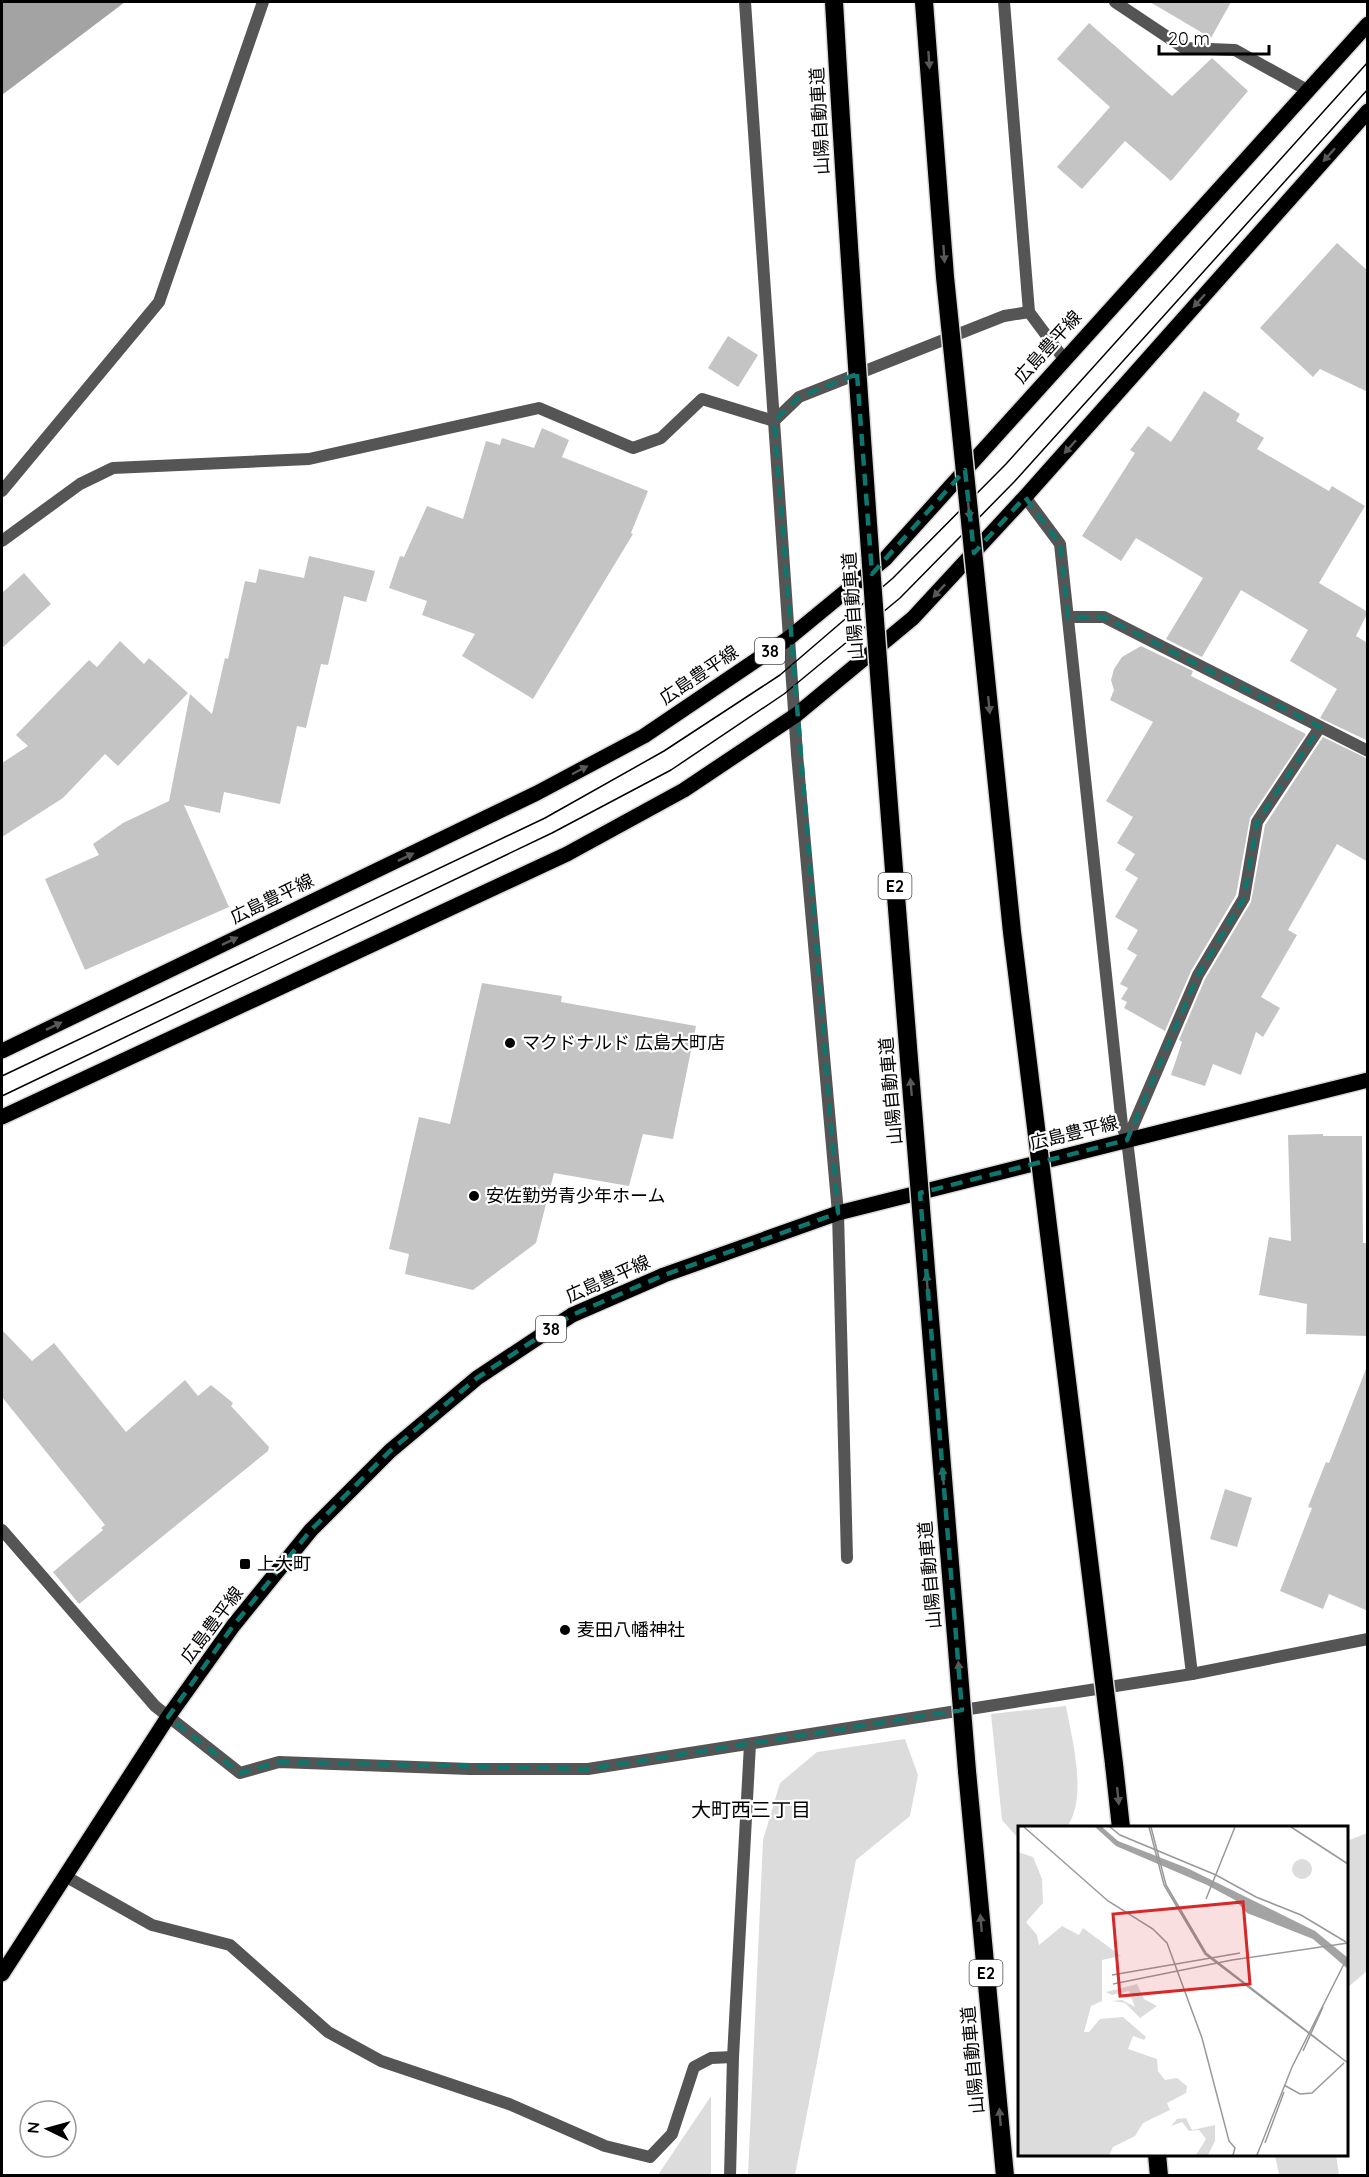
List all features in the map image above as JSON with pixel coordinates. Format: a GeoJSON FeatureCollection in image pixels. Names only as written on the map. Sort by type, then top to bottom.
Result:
{"type":"FeatureCollection","features":[{"type":"Feature","properties":{"kind":"highway","name":"山陽自動車道"},"geometry":{"type":"LineString","coordinates":[[834,2],[850,287],[894,866],[967,1770],[1005,2175]]}},
{"type":"Feature","properties":{"kind":"highway"},"geometry":{"type":"LineString","coordinates":[[924,2],[945,277],[1012,932],[1121,1826]]}},
{"type":"Feature","properties":{"kind":"highway"},"geometry":{"type":"LineString","coordinates":[[1156,2156],[1159,2175]]}},
{"type":"Feature","properties":{"kind":"main road","name":"広島豊平線"},"geometry":{"type":"LineString","coordinates":[[2,1052],[537,793],[644,736],[789,638],[885,560],[1368,24]]}},
{"type":"Feature","properties":{"kind":"main road"},"geometry":{"type":"LineString","coordinates":[[2,1117],[567,854],[684,790],[796,715],[913,618],[1025,497],[1368,111]]}},
{"type":"Feature","properties":{"kind":"main road","name":"広島豊平線"},"geometry":{"type":"LineString","coordinates":[[2,1974],[168,1717],[233,1626],[311,1530],[390,1451],[477,1378],[572,1315],[664,1275],[838,1214],[1368,1080]]}},
{"type":"Feature","properties":{"kind":"street"},"geometry":{"type":"LineString","coordinates":[[2,491],[159,302],[263,2]]}},
{"type":"Feature","properties":{"kind":"street"},"geometry":{"type":"LineString","coordinates":[[745,2],[789,638],[838,1214],[847,1558]]}},
{"type":"Feature","properties":{"kind":"street"},"geometry":{"type":"LineString","coordinates":[[1004,2],[1029,312],[1064,359]]}},
{"type":"Feature","properties":{"kind":"street"},"geometry":{"type":"LineString","coordinates":[[1115,2],[1184,48],[1235,50],[1307,90]]}},
{"type":"Feature","properties":{"kind":"street"},"geometry":{"type":"LineString","coordinates":[[774,421],[799,397],[1004,316],[1029,312]]}},
{"type":"Feature","properties":{"kind":"street"},"geometry":{"type":"LineString","coordinates":[[2,541],[80,484],[113,468],[309,459],[538,408],[633,448],[661,438],[702,399],[774,421]]}},
{"type":"Feature","properties":{"kind":"street"},"geometry":{"type":"LineString","coordinates":[[1025,497],[1060,544],[1121,1114],[1127,1140],[1192,1674]]}},
{"type":"Feature","properties":{"kind":"street"},"geometry":{"type":"LineString","coordinates":[[1068,616],[1104,617],[1368,751]]}},
{"type":"Feature","properties":{"kind":"street"},"geometry":{"type":"LineString","coordinates":[[1127,1140],[1198,975],[1244,898],[1257,822],[1320,727]]}},
{"type":"Feature","properties":{"kind":"street"},"geometry":{"type":"LineString","coordinates":[[2,1530],[155,1706],[240,1773],[279,1762],[470,1769],[588,1769],[1192,1674],[1368,1639]]}},
{"type":"Feature","properties":{"kind":"street"},"geometry":{"type":"LineString","coordinates":[[730,2175],[733,2057],[750,1744]]}},
{"type":"Feature","properties":{"kind":"street"},"geometry":{"type":"LineString","coordinates":[[65,1876],[152,1925],[230,1945],[328,2032],[381,2061],[509,2104],[605,2146],[650,2157],[672,2134],[694,2067],[711,2058],[733,2057]]}},
{"type":"Feature","properties":{"kind":"highlighted area"},"geometry":{"type":"Polygon","coordinates":[[[857,374],[872,574],[965,470],[974,553],[1025,497],[1060,544],[1068,617],[1104,617],[1320,727],[1257,822],[1244,898],[1198,975],[1127,1140],[920,1193],[962,1710],[588,1769],[279,1762],[240,1773],[168,1717],[233,1626],[311,1530],[390,1451],[477,1378],[572,1315],[664,1275],[838,1213],[774,421],[799,397],[857,374]]]}},
{"type":"Feature","properties":{"kind":"shaded area"},"geometry":{"type":"Polygon","coordinates":[[[2,2],[125,2],[2,95],[2,2]]]}},
{"type":"Feature","properties":{"kind":"shaded area"},"geometry":{"type":"Polygon","coordinates":[[[1066,1706],[1077,1768],[1077,1800],[1068,1826],[1018,1826],[1018,1838],[1002,1820],[991,1714],[1066,1706]]]}},
{"type":"Feature","properties":{"kind":"shaded area"},"geometry":{"type":"Polygon","coordinates":[[[905,1739],[918,1775],[910,1816],[856,1860],[795,2175],[748,2175],[763,1840],[780,1783],[817,1752],[905,1739]]]}},
{"type":"Feature","properties":{"kind":"shaded area"},"geometry":{"type":"Polygon","coordinates":[[[1367,1833],[1367,1971],[1348,1987],[1348,1841],[1367,1833]]]}},
{"type":"Feature","properties":{"kind":"shaded area"},"geometry":{"type":"Polygon","coordinates":[[[711,2096],[711,2175],[658,2175],[711,2096]]]}},
{"type":"Feature","properties":{"kind":"shaded area"},"geometry":{"type":"Polygon","coordinates":[[[1275,2156],[1336,2156],[1339,2175],[1279,2175],[1275,2156]]]}},
{"type":"Feature","properties":{"kind":"building"},"geometry":{"type":"Polygon","coordinates":[[[1150,2],[1231,2],[1211,38],[1150,2]]]}},
{"type":"Feature","properties":{"kind":"building"},"geometry":{"type":"Polygon","coordinates":[[[1089,23],[1172,96],[1212,58],[1248,91],[1171,181],[1125,141],[1082,189],[1057,167],[1110,107],[1057,59],[1089,23]]]}},
{"type":"Feature","properties":{"kind":"building"},"geometry":{"type":"Polygon","coordinates":[[[1337,243],[1368,271],[1368,392],[1320,369],[1313,377],[1260,328],[1337,243]]]}},
{"type":"Feature","properties":{"kind":"building"},"geometry":{"type":"Polygon","coordinates":[[[728,336],[758,355],[738,387],[708,368],[728,336]]]}},
{"type":"Feature","properties":{"kind":"building"},"geometry":{"type":"Polygon","coordinates":[[[1204,391],[1240,414],[1236,421],[1264,438],[1257,449],[1329,491],[1332,486],[1365,506],[1319,583],[1368,612],[1356,636],[1366,642],[1368,639],[1368,741],[1320,718],[1337,689],[1290,661],[1308,630],[1241,590],[1202,657],[1166,639],[1203,578],[1136,538],[1121,561],[1082,536],[1135,453],[1130,450],[1148,426],[1171,442],[1204,391]]]}},
{"type":"Feature","properties":{"kind":"building"},"geometry":{"type":"Polygon","coordinates":[[[542,428],[569,440],[562,457],[648,491],[631,533],[633,534],[533,699],[462,656],[475,634],[422,615],[427,601],[389,588],[400,556],[404,557],[427,506],[463,519],[486,441],[500,445],[502,438],[534,448],[542,428]]]}},
{"type":"Feature","properties":{"kind":"building"},"geometry":{"type":"Polygon","coordinates":[[[309,556],[375,571],[366,602],[344,596],[328,665],[321,664],[306,728],[297,726],[280,804],[224,792],[220,813],[184,805],[229,907],[85,970],[45,879],[99,855],[93,844],[123,823],[169,801],[190,694],[212,714],[225,658],[228,659],[245,581],[256,583],[259,569],[304,578],[309,556]]]}},
{"type":"Feature","properties":{"kind":"building"},"geometry":{"type":"Polygon","coordinates":[[[24,573],[51,604],[2,648],[2,593],[24,573]]]}},
{"type":"Feature","properties":{"kind":"building"},"geometry":{"type":"Polygon","coordinates":[[[120,641],[144,664],[149,658],[188,693],[118,766],[105,754],[63,798],[2,837],[2,763],[28,746],[16,735],[89,660],[97,667],[120,641]]]}},
{"type":"Feature","properties":{"kind":"building"},"geometry":{"type":"Polygon","coordinates":[[[1141,646],[1193,671],[1191,676],[1306,734],[1250,818],[1236,895],[1191,971],[1165,1031],[1124,1008],[1127,1002],[1121,999],[1128,988],[1120,984],[1137,955],[1127,949],[1138,930],[1115,917],[1138,878],[1125,870],[1135,854],[1117,843],[1133,817],[1106,801],[1153,722],[1110,700],[1114,690],[1111,680],[1114,669],[1122,657],[1141,646]]]}},
{"type":"Feature","properties":{"kind":"building"},"geometry":{"type":"Polygon","coordinates":[[[1323,737],[1368,759],[1368,862],[1337,844],[1288,930],[1297,935],[1261,997],[1280,1008],[1263,1037],[1256,1032],[1241,1075],[1213,1064],[1205,1086],[1171,1075],[1182,1042],[1179,1040],[1205,979],[1251,902],[1265,825],[1323,737]]]}},
{"type":"Feature","properties":{"kind":"building"},"geometry":{"type":"Polygon","coordinates":[[[482,983],[562,996],[561,1002],[696,1026],[673,1139],[643,1134],[629,1186],[554,1173],[536,1243],[473,1290],[405,1274],[409,1254],[389,1249],[419,1117],[450,1124],[482,983]]]}},
{"type":"Feature","properties":{"kind":"building"},"geometry":{"type":"Polygon","coordinates":[[[1323,1134],[1323,1136],[1362,1136],[1363,1243],[1368,1243],[1368,1336],[1306,1334],[1307,1304],[1259,1295],[1269,1237],[1291,1241],[1288,1135],[1323,1134]]]}},
{"type":"Feature","properties":{"kind":"building"},"geometry":{"type":"Polygon","coordinates":[[[2,1330],[32,1361],[54,1343],[126,1432],[185,1380],[198,1396],[211,1385],[233,1403],[231,1406],[269,1447],[268,1451],[79,1604],[53,1572],[103,1530],[101,1528],[105,1525],[2,1397],[2,1330]]]}},
{"type":"Feature","properties":{"kind":"building"},"geometry":{"type":"Polygon","coordinates":[[[1366,1369],[1368,1611],[1329,1594],[1323,1609],[1280,1591],[1312,1508],[1308,1507],[1326,1462],[1329,1463],[1366,1369]]]}},
{"type":"Feature","properties":{"kind":"building"},"geometry":{"type":"Polygon","coordinates":[[[1225,1489],[1252,1498],[1237,1547],[1210,1539],[1225,1489]]]}},
{"type":"Feature","properties":{"kind":"tram line"},"geometry":{"type":"LineString","coordinates":[[2,1076],[545,818],[664,751],[780,675],[893,578],[1006,464],[1368,62]]}},
{"type":"Feature","properties":{"kind":"tram line"},"geometry":{"type":"LineString","coordinates":[[2,1096],[552,833],[671,770],[784,694],[900,598],[1014,482],[1368,89]]}},
{"type":"Feature","properties":{"kind":"place","name":"マクドナルド 広島大町店"},"geometry":{"type":"Point","coordinates":[510,1043]}},
{"type":"Feature","properties":{"kind":"place","name":"安佐勤労青少年ホーム"},"geometry":{"type":"Point","coordinates":[474,1196]}},
{"type":"Feature","properties":{"kind":"place","name":"上大町"},"geometry":{"type":"Point","coordinates":[245,1564]}},
{"type":"Feature","properties":{"kind":"place","name":"麦田八幡神社"},"geometry":{"type":"Point","coordinates":[565,1630]}},
{"type":"Feature","properties":{"kind":"district","name":"大町西三丁目"},"geometry":{"type":"Point","coordinates":[751,1810]}}]}
